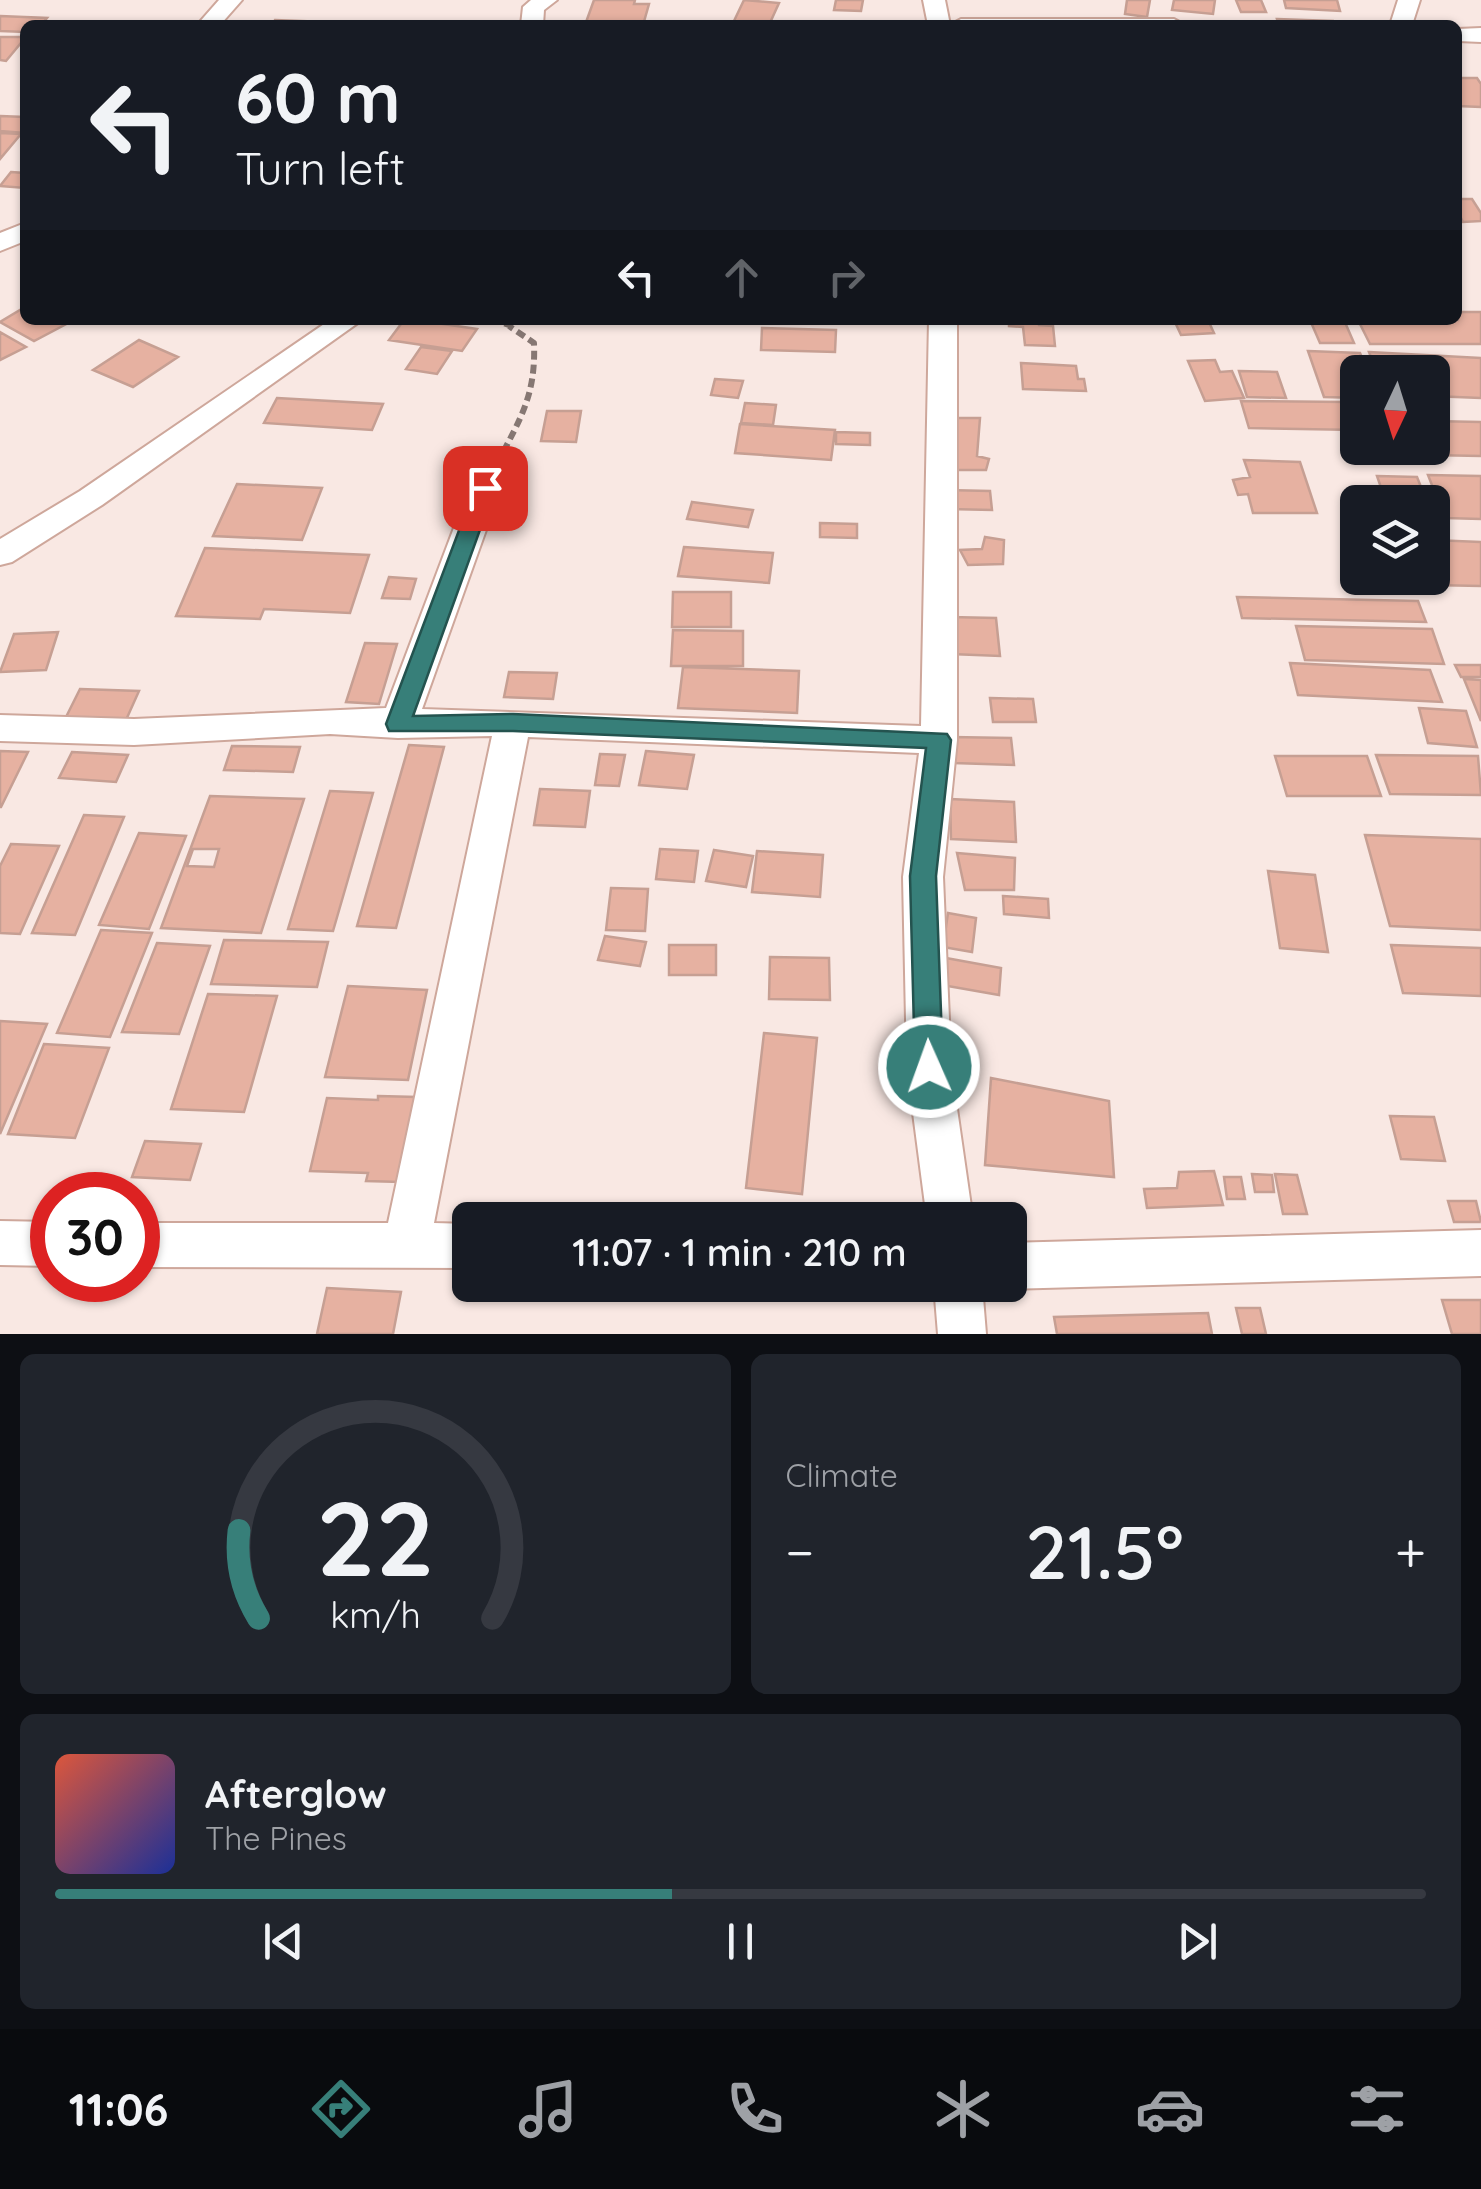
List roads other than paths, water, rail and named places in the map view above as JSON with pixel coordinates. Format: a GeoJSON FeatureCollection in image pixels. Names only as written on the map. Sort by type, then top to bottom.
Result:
{"type":"FeatureCollection","features":[{"type":"Feature","properties":{"kind":"street"},"geometry":{"type":"LineString","coordinates":[[213,20],[232,0]]}},
{"type":"Feature","properties":{"kind":"street"},"geometry":{"type":"LineString","coordinates":[[533,20],[534,7],[546,0]]}},
{"type":"Feature","properties":{"kind":"street"},"geometry":{"type":"LineString","coordinates":[[0,554],[91,498],[341,325]]}},
{"type":"Feature","properties":{"kind":"street"},"geometry":{"type":"LineString","coordinates":[[943,325],[939,740],[923,876],[929,1067],[948,1202]]}},
{"type":"Feature","properties":{"kind":"street"},"geometry":{"type":"LineString","coordinates":[[398,724],[485,488]]}},
{"type":"Feature","properties":{"kind":"street"},"geometry":{"type":"LineString","coordinates":[[0,728],[134,732],[330,721],[513,723],[939,740]]}},
{"type":"Feature","properties":{"kind":"street"},"geometry":{"type":"LineString","coordinates":[[407,1243],[513,723]]}},
{"type":"Feature","properties":{"kind":"street"},"geometry":{"type":"LineString","coordinates":[[0,1243],[30,1244]]}},
{"type":"Feature","properties":{"kind":"street"},"geometry":{"type":"LineString","coordinates":[[160,1244],[452,1245]]}},
{"type":"Feature","properties":{"kind":"street"},"geometry":{"type":"LineString","coordinates":[[1027,1266],[1481,1253]]}},
{"type":"Feature","properties":{"kind":"street"},"geometry":{"type":"LineString","coordinates":[[959,1302],[962,1334]]}}]}
